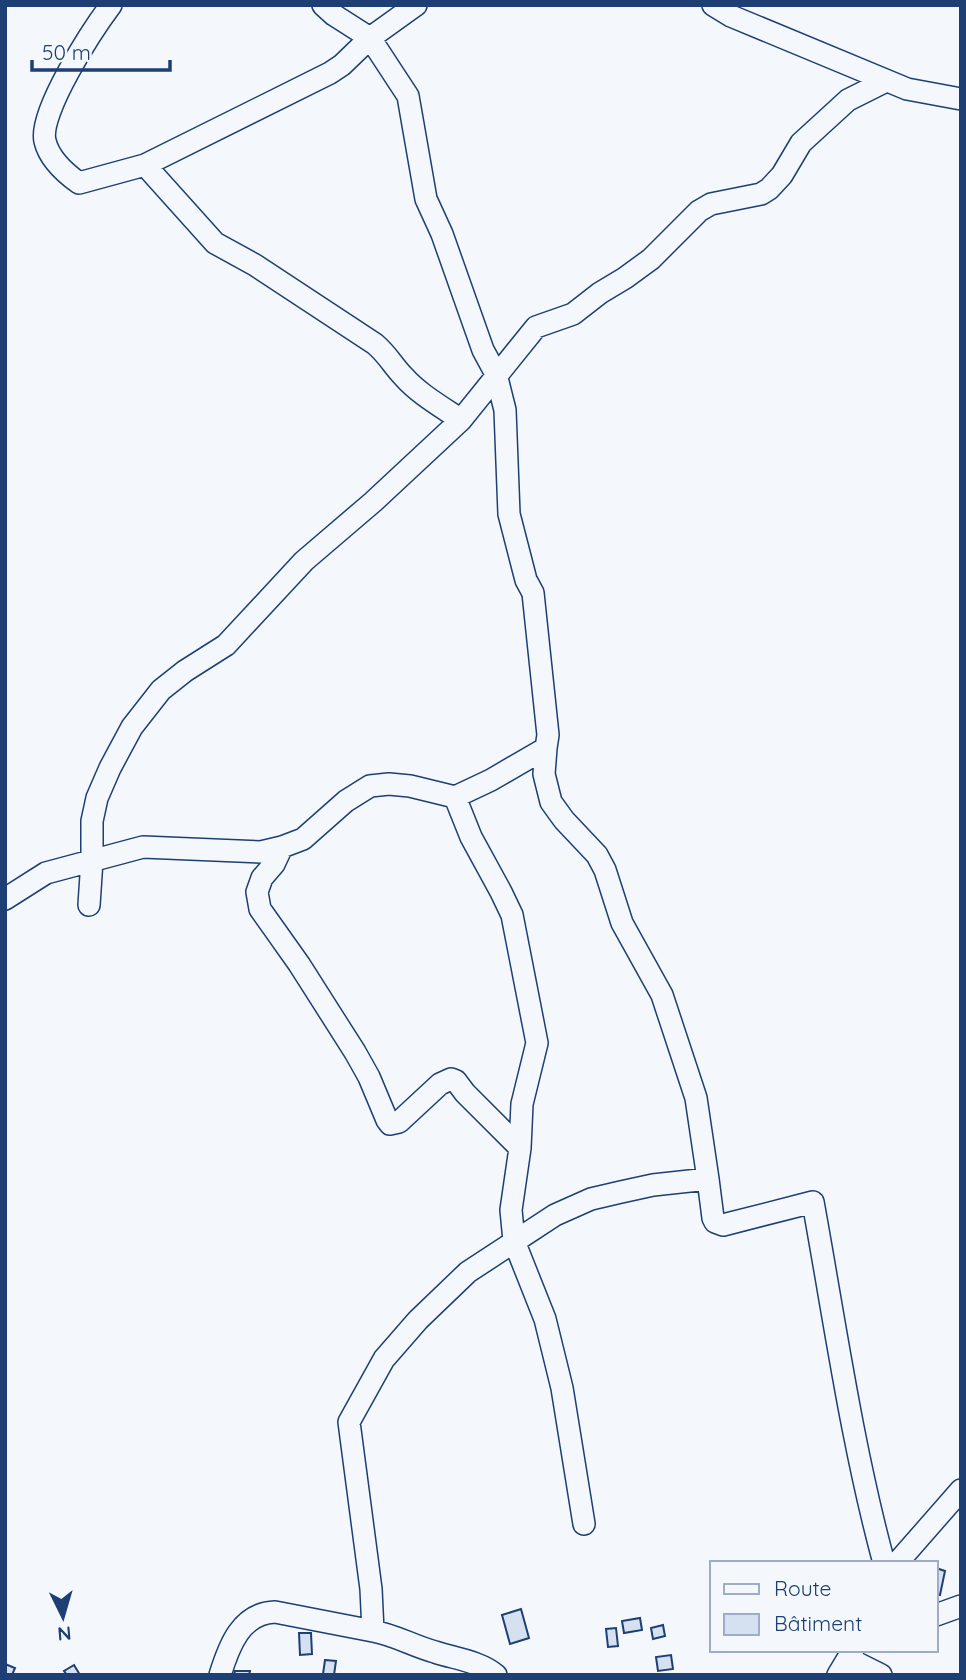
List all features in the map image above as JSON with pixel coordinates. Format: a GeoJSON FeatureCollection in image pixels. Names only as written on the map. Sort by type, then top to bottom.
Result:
{"type":"FeatureCollection","features":[{"type":"Feature","properties":{"kind":"street"},"geometry":{"type":"LineString","coordinates":[[111,5],[72,65],[47,119],[44,140],[64,172],[79,183],[145,165],[330,73],[370,38],[416,5]]}},
{"type":"Feature","properties":{"kind":"street"},"geometry":{"type":"LineString","coordinates":[[323,5],[370,38],[408,96],[426,199],[442,234],[483,350],[496,374],[505,410],[509,514],[526,580],[533,593],[547,723],[544,774],[551,802],[597,855],[606,870],[622,923],[662,995],[696,1098],[713,1218],[719,1224],[813,1202],[839,1353],[883,1561]]}},
{"type":"Feature","properties":{"kind":"street"},"geometry":{"type":"LineString","coordinates":[[713,5],[731,16],[906,89],[961,99]]}},
{"type":"Feature","properties":{"kind":"street"},"geometry":{"type":"LineString","coordinates":[[89,905],[92,821],[97,798],[110,768],[141,713],[161,690],[226,645],[304,561],[373,502],[461,420],[536,327],[573,314],[625,278],[651,259],[699,211],[711,204],[761,194],[769,189],[782,175],[800,143],[848,100],[886,80]]}},
{"type":"Feature","properties":{"kind":"street"},"geometry":{"type":"LineString","coordinates":[[145,165],[215,243],[255,265],[375,344],[390,357],[415,388],[461,420]]}},
{"type":"Feature","properties":{"kind":"street"},"geometry":{"type":"LineString","coordinates":[[5,899],[46,873],[143,847],[261,852],[282,847],[303,839],[346,801],[370,786],[410,786],[455,797],[491,780],[546,747]]}},
{"type":"Feature","properties":{"kind":"street"},"geometry":{"type":"LineString","coordinates":[[455,797],[471,837],[502,891],[512,915],[537,1043],[523,1104],[511,1210],[514,1241],[545,1320],[554,1353],[568,1419],[584,1524]]}},
{"type":"Feature","properties":{"kind":"street"},"geometry":{"type":"LineString","coordinates":[[282,847],[259,885],[257,892],[260,909],[355,1052],[390,1124],[399,1122],[440,1084],[451,1079],[456,1081],[464,1093],[520,1148]]}},
{"type":"Feature","properties":{"kind":"street"},"geometry":{"type":"LineString","coordinates":[[373,1631],[371,1589],[349,1422],[384,1359],[418,1320],[468,1272],[555,1215],[590,1199],[653,1185],[708,1179]]}},
{"type":"Feature","properties":{"kind":"street"},"geometry":{"type":"LineString","coordinates":[[899,1561],[961,1490]]}},
{"type":"Feature","properties":{"kind":"street"},"geometry":{"type":"LineString","coordinates":[[938,1614],[961,1606]]}},
{"type":"Feature","properties":{"kind":"street"},"geometry":{"type":"LineString","coordinates":[[220,1675],[229,1648],[244,1625],[261,1612],[275,1612],[390,1634],[434,1652],[470,1661],[496,1675]]}},
{"type":"Feature","properties":{"kind":"street"},"geometry":{"type":"LineString","coordinates":[[847,1661],[881,1675]]}},
{"type":"Feature","properties":{"kind":"building"},"geometry":{"type":"Polygon","coordinates":[[[938,1569],[945,1571],[938,1594],[938,1569]]]}},
{"type":"Feature","properties":{"kind":"building"},"geometry":{"type":"Polygon","coordinates":[[[521,1609],[529,1638],[510,1644],[502,1615],[521,1609]]]}},
{"type":"Feature","properties":{"kind":"building"},"geometry":{"type":"Polygon","coordinates":[[[640,1618],[642,1630],[624,1633],[622,1621],[640,1618]]]}},
{"type":"Feature","properties":{"kind":"building"},"geometry":{"type":"Polygon","coordinates":[[[663,1625],[665,1636],[653,1639],[651,1628],[663,1625]]]}},
{"type":"Feature","properties":{"kind":"building"},"geometry":{"type":"Polygon","coordinates":[[[616,1628],[618,1646],[608,1647],[606,1629],[616,1628]]]}},
{"type":"Feature","properties":{"kind":"building"},"geometry":{"type":"Polygon","coordinates":[[[299,1633],[311,1633],[312,1654],[300,1655],[299,1633]]]}},
{"type":"Feature","properties":{"kind":"building"},"geometry":{"type":"Polygon","coordinates":[[[671,1655],[673,1669],[658,1671],[656,1657],[671,1655]]]}},
{"type":"Feature","properties":{"kind":"building"},"geometry":{"type":"Polygon","coordinates":[[[325,1660],[336,1661],[334,1675],[323,1674],[325,1660]]]}},
{"type":"Feature","properties":{"kind":"building"},"geometry":{"type":"Polygon","coordinates":[[[5,1664],[15,1668],[12,1675],[5,1675],[5,1664]]]}},
{"type":"Feature","properties":{"kind":"building"},"geometry":{"type":"Polygon","coordinates":[[[74,1665],[80,1675],[67,1675],[64,1671],[74,1665]]]}},
{"type":"Feature","properties":{"kind":"building"},"geometry":{"type":"Polygon","coordinates":[[[235,1671],[250,1671],[249,1675],[234,1675],[235,1671]]]}}]}
